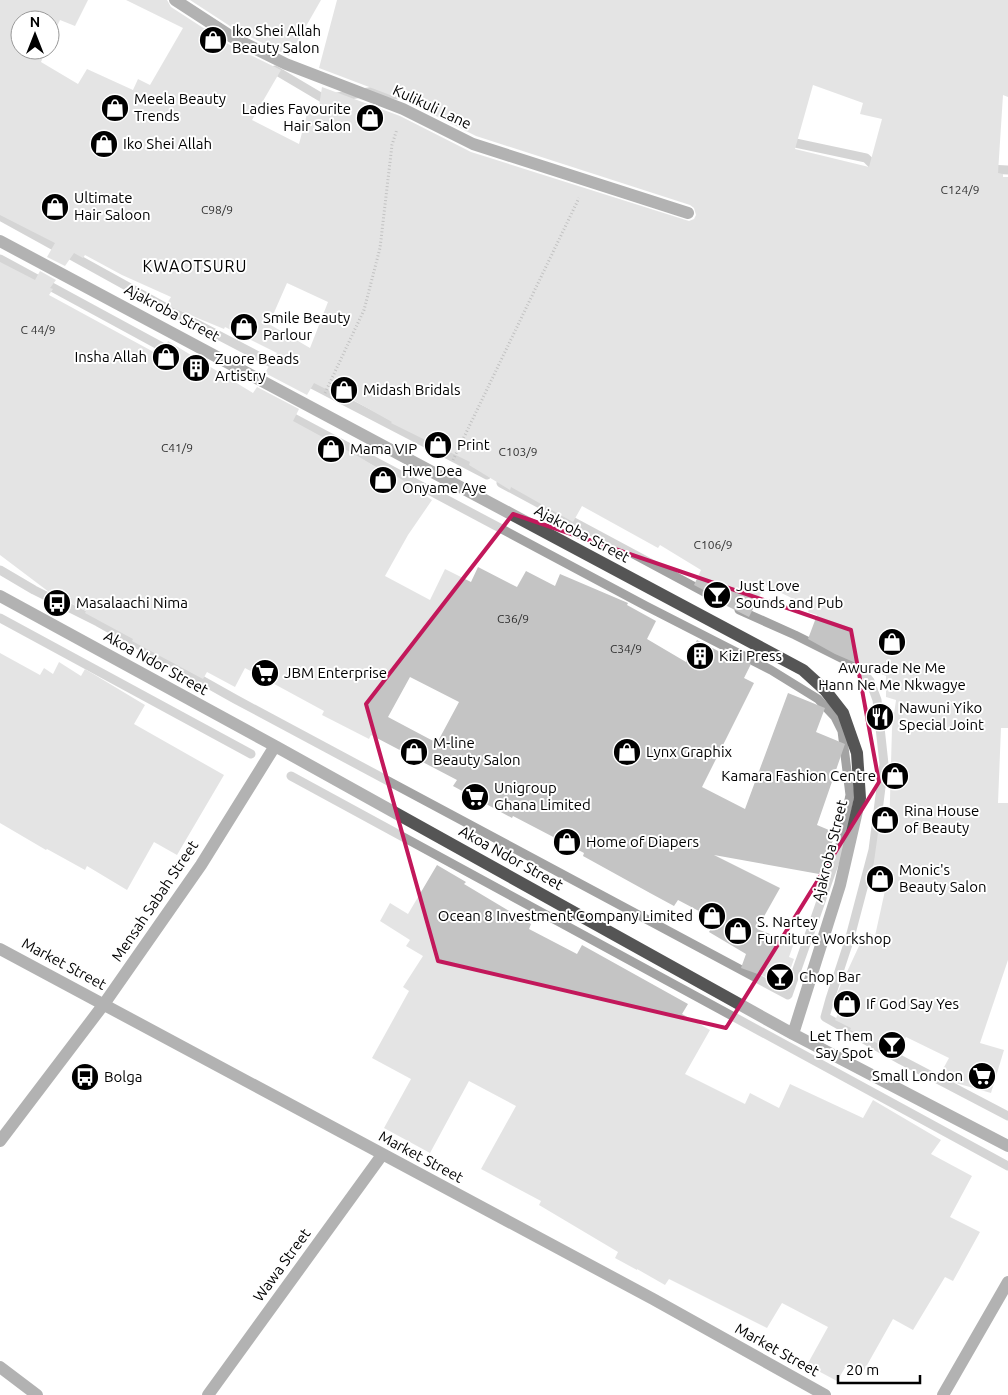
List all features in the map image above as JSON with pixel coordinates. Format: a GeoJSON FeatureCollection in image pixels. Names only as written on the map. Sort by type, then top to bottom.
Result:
{"type":"FeatureCollection","features":[{"type":"Feature","properties":{"kind":"street","name":"Kulikuli Lane"},"geometry":{"type":"LineString","coordinates":[[174,0],[232,37],[286,64],[403,109],[473,144],[688,214]]}},
{"type":"Feature","properties":{"kind":"street","name":"Ajakroba Street"},"geometry":{"type":"LineString","coordinates":[[0,241],[318,409],[444,479],[803,670],[825,690],[843,713],[856,753],[860,798],[840,885],[793,1034]]}},
{"type":"Feature","properties":{"kind":"street","name":"Akoa Ndor Street"},"geometry":{"type":"LineString","coordinates":[[0,596],[275,746],[793,1034],[1008,1146]]}},
{"type":"Feature","properties":{"kind":"street","name":"Mensah Sabah Street"},"geometry":{"type":"LineString","coordinates":[[0,1141],[104,1004],[201,865],[275,746]]}},
{"type":"Feature","properties":{"kind":"street","name":"Market Street"},"geometry":{"type":"LineString","coordinates":[[0,949],[645,1295],[825,1395]]}},
{"type":"Feature","properties":{"kind":"street","name":"Wawa Street"},"geometry":{"type":"LineString","coordinates":[[208,1395],[382,1155]]}},
{"type":"Feature","properties":{"kind":"street"},"geometry":{"type":"LineString","coordinates":[[943,1395],[1008,1282]]}},
{"type":"Feature","properties":{"kind":"street"},"geometry":{"type":"LineString","coordinates":[[0,1367],[37,1395]]}},
{"type":"Feature","properties":{"kind":"path"},"geometry":{"type":"LineString","coordinates":[[318,409],[364,310],[380,248],[392,146],[403,109]]}},
{"type":"Feature","properties":{"kind":"path"},"geometry":{"type":"LineString","coordinates":[[444,479],[587,180]]}},
{"type":"Feature","properties":{"kind":"highlighted area"},"geometry":{"type":"Polygon","coordinates":[[[513,514],[851,630],[879,782],[726,1028],[438,961],[366,704],[513,514]]]}},
{"type":"Feature","properties":{"kind":"building"},"geometry":{"type":"Polygon","coordinates":[[[0,0],[88,0],[75,26],[60,20],[60,10],[10,10],[10,60],[42,60],[41,62],[78,84],[87,69],[133,90],[138,79],[150,85],[183,28],[126,0],[167,0],[171,7],[228,44],[281,70],[252,120],[299,144],[308,110],[318,113],[322,87],[400,116],[471,152],[689,221],[694,219],[696,215],[694,208],[690,205],[476,136],[406,101],[319,68],[337,0],[1008,0],[1008,97],[1003,95],[998,173],[1003,174],[1003,177],[1008,177],[1008,728],[1001,728],[998,803],[1008,803],[1008,960],[980,1043],[1004,1050],[991,1093],[938,1078],[949,1058],[906,1037],[896,1054],[835,1020],[841,1008],[832,1004],[866,931],[875,936],[886,886],[871,883],[878,833],[889,834],[892,728],[896,700],[886,697],[886,676],[835,654],[808,639],[817,615],[808,612],[810,607],[765,585],[749,617],[709,597],[711,594],[694,585],[701,570],[660,545],[658,548],[582,506],[573,522],[511,487],[510,490],[469,465],[470,462],[391,423],[351,399],[350,401],[314,383],[307,395],[265,373],[277,353],[225,327],[224,329],[166,305],[171,297],[122,275],[85,255],[83,258],[74,253],[65,266],[47,257],[55,243],[0,215],[0,0]],[[813,85],[795,149],[869,167],[882,119],[860,114],[863,103],[813,85]],[[287,283],[269,324],[310,348],[328,302],[287,283]]]}},
{"type":"Feature","properties":{"kind":"building"},"geometry":{"type":"Polygon","coordinates":[[[190,0],[321,0],[289,56],[236,30],[190,0]]]}},
{"type":"Feature","properties":{"kind":"building"},"geometry":{"type":"Polygon","coordinates":[[[0,262],[35,280],[40,271],[56,280],[50,288],[53,289],[49,295],[161,356],[168,341],[253,393],[257,387],[299,409],[293,421],[396,479],[398,477],[432,500],[408,535],[385,576],[430,600],[445,569],[471,582],[478,567],[517,587],[526,571],[555,586],[560,574],[628,603],[627,605],[656,621],[647,639],[686,662],[697,640],[722,653],[725,648],[744,657],[742,660],[751,664],[744,678],[754,683],[702,787],[745,809],[788,693],[825,708],[816,732],[845,744],[817,825],[836,833],[819,874],[714,855],[780,888],[757,929],[794,943],[789,957],[794,959],[785,984],[741,968],[746,954],[709,932],[716,920],[678,900],[674,906],[583,856],[584,853],[513,816],[512,818],[453,786],[457,780],[371,735],[369,739],[322,715],[324,711],[245,668],[235,687],[207,672],[203,679],[132,641],[133,639],[85,613],[86,611],[49,592],[0,555],[0,262]],[[410,677],[388,717],[437,743],[459,702],[410,677]]]}},
{"type":"Feature","properties":{"kind":"building"},"geometry":{"type":"Polygon","coordinates":[[[0,653],[40,675],[44,668],[53,674],[59,662],[81,676],[85,669],[145,705],[134,724],[224,775],[177,855],[154,842],[127,890],[87,866],[85,870],[0,823],[0,653]]]}},
{"type":"Feature","properties":{"kind":"building"},"geometry":{"type":"Polygon","coordinates":[[[437,865],[466,882],[464,884],[531,924],[529,929],[577,954],[582,945],[688,1004],[682,1014],[710,1030],[685,1074],[745,1104],[750,1093],[779,1108],[790,1084],[863,1118],[873,1100],[941,1140],[931,1154],[972,1176],[950,1217],[980,1232],[953,1281],[945,1277],[913,1330],[893,1319],[862,1374],[846,1366],[837,1381],[807,1365],[828,1327],[782,1303],[767,1328],[669,1279],[665,1285],[615,1258],[618,1252],[539,1205],[541,1201],[481,1169],[516,1106],[469,1081],[430,1153],[384,1128],[411,1079],[372,1058],[409,991],[403,987],[423,956],[406,946],[410,940],[380,921],[390,903],[408,914],[437,865]]]}},
{"type":"Feature","properties":{"kind":"waterway"},"geometry":{"type":"LineString","coordinates":[[275,70],[324,99],[375,91],[397,95]]}},
{"type":"Feature","properties":{"kind":"waterway"},"geometry":{"type":"LineString","coordinates":[[786,141],[866,158],[874,166],[881,166]]}},
{"type":"Feature","properties":{"kind":"waterway"},"geometry":{"type":"LineString","coordinates":[[988,169],[1008,170]]}},
{"type":"Feature","properties":{"kind":"waterway"},"geometry":{"type":"LineString","coordinates":[[0,216],[170,310],[281,368]]}},
{"type":"Feature","properties":{"kind":"waterway"},"geometry":{"type":"LineString","coordinates":[[0,259],[175,354]]}},
{"type":"Feature","properties":{"kind":"waterway"},"geometry":{"type":"LineString","coordinates":[[304,380],[487,475]]}},
{"type":"Feature","properties":{"kind":"waterway"},"geometry":{"type":"LineString","coordinates":[[0,570],[34,590],[98,622],[235,699],[788,995],[839,850],[850,795],[842,731],[835,717],[818,699],[771,670],[646,606],[286,414]]}},
{"type":"Feature","properties":{"kind":"waterway"},"geometry":{"type":"LineString","coordinates":[[501,483],[721,601]]}},
{"type":"Feature","properties":{"kind":"waterway"},"geometry":{"type":"LineString","coordinates":[[739,610],[859,667],[870,681],[877,700],[884,764],[873,850],[849,941],[825,1017],[901,1060],[1008,1116]]}},
{"type":"Feature","properties":{"kind":"waterway"},"geometry":{"type":"LineString","coordinates":[[0,618],[251,754]]}},
{"type":"Feature","properties":{"kind":"waterway"},"geometry":{"type":"LineString","coordinates":[[291,776],[1008,1166]]}},
{"type":"Feature","properties":{"kind":"place","name":"Iko Shei Allah Beauty Salon"},"geometry":{"type":"Point","coordinates":[213,40]}},
{"type":"Feature","properties":{"kind":"place","name":"Meela Beauty Trends"},"geometry":{"type":"Point","coordinates":[115,108]}},
{"type":"Feature","properties":{"kind":"place","name":"Ladies Favourite Hair Salon"},"geometry":{"type":"Point","coordinates":[370,118]}},
{"type":"Feature","properties":{"kind":"place","name":"Iko Shei Allah"},"geometry":{"type":"Point","coordinates":[104,144]}},
{"type":"Feature","properties":{"kind":"place","name":"Ultimate Hair Saloon"},"geometry":{"type":"Point","coordinates":[55,207]}},
{"type":"Feature","properties":{"kind":"place","name":"Smile Beauty Parlour"},"geometry":{"type":"Point","coordinates":[244,327]}},
{"type":"Feature","properties":{"kind":"place","name":"Insha Allah"},"geometry":{"type":"Point","coordinates":[166,357]}},
{"type":"Feature","properties":{"kind":"place","name":"Zuore Beads Artistry"},"geometry":{"type":"Point","coordinates":[196,368]}},
{"type":"Feature","properties":{"kind":"place","name":"Midash Bridals"},"geometry":{"type":"Point","coordinates":[344,390]}},
{"type":"Feature","properties":{"kind":"place","name":"Print"},"geometry":{"type":"Point","coordinates":[438,445]}},
{"type":"Feature","properties":{"kind":"place","name":"Mama VIP"},"geometry":{"type":"Point","coordinates":[331,449]}},
{"type":"Feature","properties":{"kind":"place","name":"Hwe Dea Onyame Aye"},"geometry":{"type":"Point","coordinates":[383,480]}},
{"type":"Feature","properties":{"kind":"place","name":"Just Love Sounds and Pub"},"geometry":{"type":"Point","coordinates":[717,595]}},
{"type":"Feature","properties":{"kind":"place","name":"Masalaachi Nima"},"geometry":{"type":"Point","coordinates":[57,603]}},
{"type":"Feature","properties":{"kind":"place","name":"Awurade Ne Me Hann Ne Me Nkwagye"},"geometry":{"type":"Point","coordinates":[892,642]}},
{"type":"Feature","properties":{"kind":"place","name":"Kizi Press"},"geometry":{"type":"Point","coordinates":[700,656]}},
{"type":"Feature","properties":{"kind":"place","name":"JBM Enterprise"},"geometry":{"type":"Point","coordinates":[265,673]}},
{"type":"Feature","properties":{"kind":"place","name":"Nawuni Yiko Special Joint"},"geometry":{"type":"Point","coordinates":[880,717]}},
{"type":"Feature","properties":{"kind":"place","name":"M-line Beauty Salon"},"geometry":{"type":"Point","coordinates":[414,752]}},
{"type":"Feature","properties":{"kind":"place","name":"Lynx Graphix"},"geometry":{"type":"Point","coordinates":[627,752]}},
{"type":"Feature","properties":{"kind":"place","name":"Kamara Fashion Centre"},"geometry":{"type":"Point","coordinates":[895,776]}},
{"type":"Feature","properties":{"kind":"place","name":"Unigroup Ghana Limited"},"geometry":{"type":"Point","coordinates":[475,797]}},
{"type":"Feature","properties":{"kind":"place","name":"Rina House of Beauty"},"geometry":{"type":"Point","coordinates":[885,820]}},
{"type":"Feature","properties":{"kind":"place","name":"Home of Diapers"},"geometry":{"type":"Point","coordinates":[567,842]}},
{"type":"Feature","properties":{"kind":"place","name":"Monic's Beauty Salon"},"geometry":{"type":"Point","coordinates":[880,879]}},
{"type":"Feature","properties":{"kind":"place","name":"Ocean 8 Investment Company Limited"},"geometry":{"type":"Point","coordinates":[712,916]}},
{"type":"Feature","properties":{"kind":"place","name":"S. Nartey Furniture Workshop"},"geometry":{"type":"Point","coordinates":[738,931]}},
{"type":"Feature","properties":{"kind":"place","name":"Chop Bar"},"geometry":{"type":"Point","coordinates":[780,977]}},
{"type":"Feature","properties":{"kind":"place","name":"If God Say Yes"},"geometry":{"type":"Point","coordinates":[847,1004]}},
{"type":"Feature","properties":{"kind":"place","name":"Let Them Say Spot"},"geometry":{"type":"Point","coordinates":[892,1045]}},
{"type":"Feature","properties":{"kind":"place","name":"Small London"},"geometry":{"type":"Point","coordinates":[982,1076]}},
{"type":"Feature","properties":{"kind":"place","name":"Bolga"},"geometry":{"type":"Point","coordinates":[85,1077]}},
{"type":"Feature","properties":{"kind":"district","name":"KWAOTSURU"},"geometry":{"type":"Point","coordinates":[195,266]}}]}
